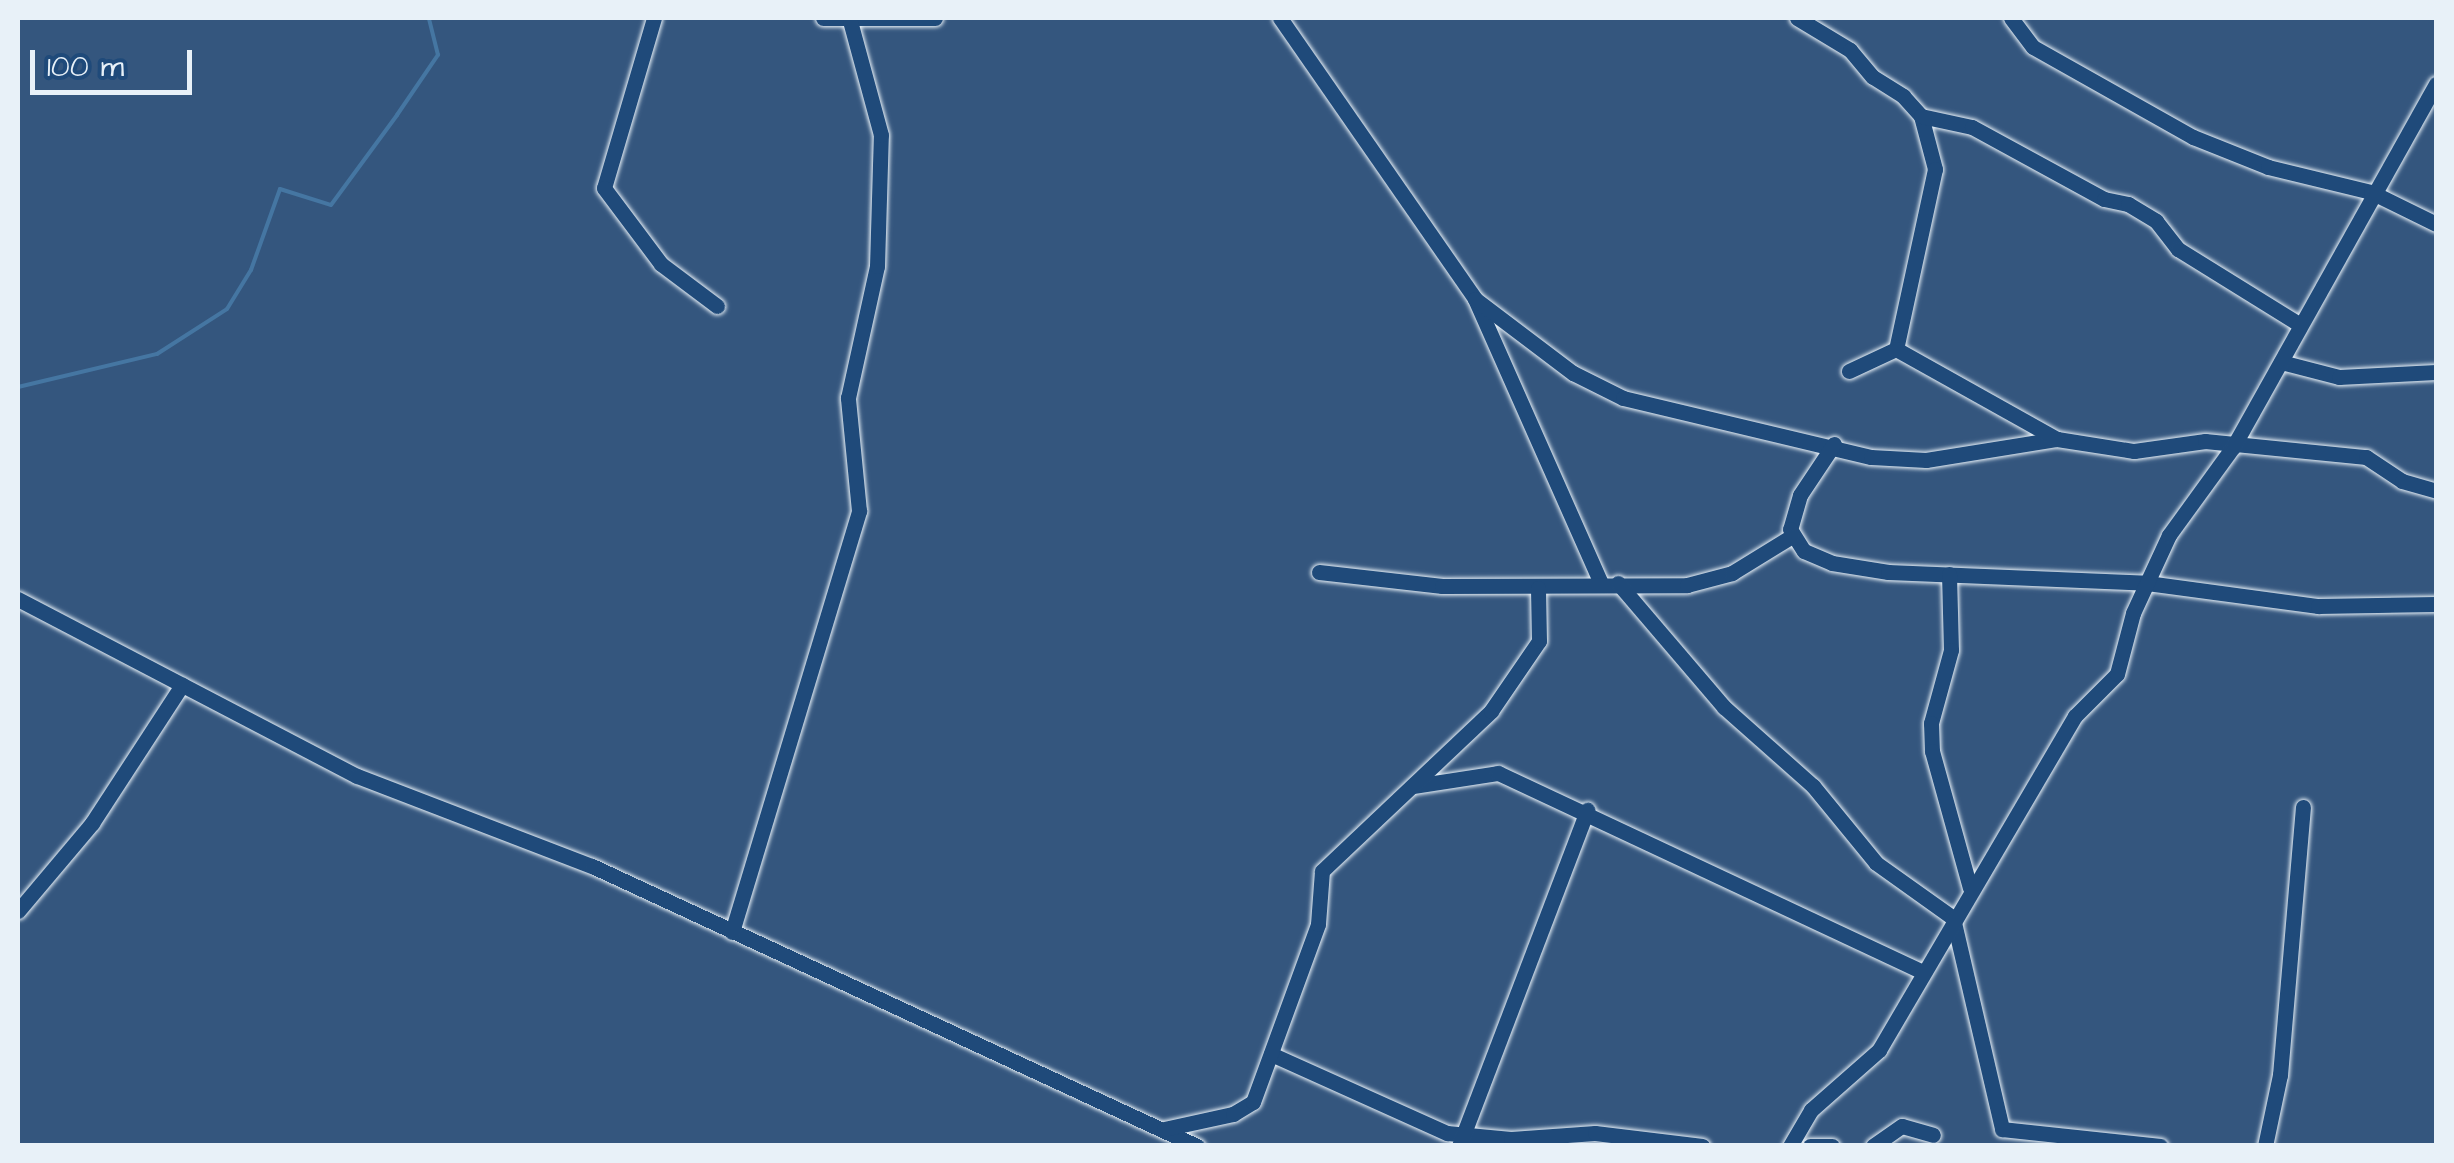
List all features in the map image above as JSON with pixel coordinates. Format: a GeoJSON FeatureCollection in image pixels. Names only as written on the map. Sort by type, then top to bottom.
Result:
{"type":"FeatureCollection","features":[{"type":"Feature","properties":{"kind":"street"},"geometry":{"type":"LineString","coordinates":[[654,18],[604,188],[662,264],[718,306]]}},
{"type":"Feature","properties":{"kind":"street"},"geometry":{"type":"LineString","coordinates":[[827,18],[935,18]]}},
{"type":"Feature","properties":{"kind":"street"},"geometry":{"type":"LineString","coordinates":[[1280,18],[1475,299],[1601,583]]}},
{"type":"Feature","properties":{"kind":"street"},"geometry":{"type":"LineString","coordinates":[[1798,18],[1850,50],[1921,116],[1958,121],[2104,199],[2128,204],[2156,221],[2178,249],[2299,324]]}},
{"type":"Feature","properties":{"kind":"street"},"geometry":{"type":"LineString","coordinates":[[2010,18],[2034,47],[2192,137],[2268,167],[2371,192],[2436,224]]}},
{"type":"Feature","properties":{"kind":"street"},"geometry":{"type":"LineString","coordinates":[[732,932],[860,511],[848,398],[877,266],[882,136],[850,21]]}},
{"type":"Feature","properties":{"kind":"street"},"geometry":{"type":"LineString","coordinates":[[1790,1146],[1812,1110],[1879,1050],[1921,971],[2076,716],[2116,674],[2147,583],[2169,535],[2232,447],[2371,192],[2436,84]]}},
{"type":"Feature","properties":{"kind":"street"},"geometry":{"type":"LineString","coordinates":[[1896,349],[1934,188],[1921,116]]}},
{"type":"Feature","properties":{"kind":"street"},"geometry":{"type":"LineString","coordinates":[[1475,299],[1573,373],[1623,398],[1834,444],[1898,462],[2056,439],[2134,451],[2205,441],[2232,447],[2366,456],[2402,481],[2436,491]]}},
{"type":"Feature","properties":{"kind":"street"},"geometry":{"type":"LineString","coordinates":[[1849,371],[1896,349]]}},
{"type":"Feature","properties":{"kind":"street"},"geometry":{"type":"LineString","coordinates":[[1896,349],[2056,439]]}},
{"type":"Feature","properties":{"kind":"street"},"geometry":{"type":"LineString","coordinates":[[2281,362],[2339,376],[2436,372]]}},
{"type":"Feature","properties":{"kind":"street"},"geometry":{"type":"LineString","coordinates":[[1834,444],[1800,495],[1792,536],[1804,551],[1832,563],[1949,574],[2147,583],[2318,606],[2436,604]]}},
{"type":"Feature","properties":{"kind":"street"},"geometry":{"type":"LineString","coordinates":[[1319,572],[1442,586],[1538,588],[1709,580],[1792,536]]}},
{"type":"Feature","properties":{"kind":"street"},"geometry":{"type":"LineString","coordinates":[[1949,574],[1950,650],[1932,739],[1970,888]]}},
{"type":"Feature","properties":{"kind":"street"},"geometry":{"type":"LineString","coordinates":[[1618,584],[1724,706],[1813,786],[1876,863],[1953,918],[2002,1128],[2160,1146]]}},
{"type":"Feature","properties":{"kind":"street"},"geometry":{"type":"LineString","coordinates":[[1164,1129],[1246,1108],[1271,1054],[1318,924],[1322,871],[1492,711],[1529,661],[1540,636],[1538,588]]}},
{"type":"Feature","properties":{"kind":"street"},"geometry":{"type":"LineString","coordinates":[[18,599],[357,776],[592,866],[1197,1146]]}},
{"type":"Feature","properties":{"kind":"street"},"geometry":{"type":"LineString","coordinates":[[18,911],[92,823],[182,685]]}},
{"type":"Feature","properties":{"kind":"street"},"geometry":{"type":"LineString","coordinates":[[1414,786],[1498,773],[1587,810],[1921,971]]}},
{"type":"Feature","properties":{"kind":"street"},"geometry":{"type":"LineString","coordinates":[[2265,1146],[2280,1076],[2303,806]]}},
{"type":"Feature","properties":{"kind":"street"},"geometry":{"type":"LineString","coordinates":[[1461,1140],[1587,810]]}},
{"type":"Feature","properties":{"kind":"street"},"geometry":{"type":"LineString","coordinates":[[1271,1054],[1461,1140],[1595,1132],[1702,1146]]}},
{"type":"Feature","properties":{"kind":"street"},"geometry":{"type":"LineString","coordinates":[[1874,1146],[1902,1126],[1934,1135]]}},
{"type":"Feature","properties":{"kind":"street"},"geometry":{"type":"LineString","coordinates":[[1810,1146],[1832,1146]]}},
{"type":"Feature","properties":{"kind":"waterway"},"geometry":{"type":"LineString","coordinates":[[18,387],[157,354],[227,309],[251,270],[280,189],[331,205],[397,115],[438,55],[429,18]]}}]}
